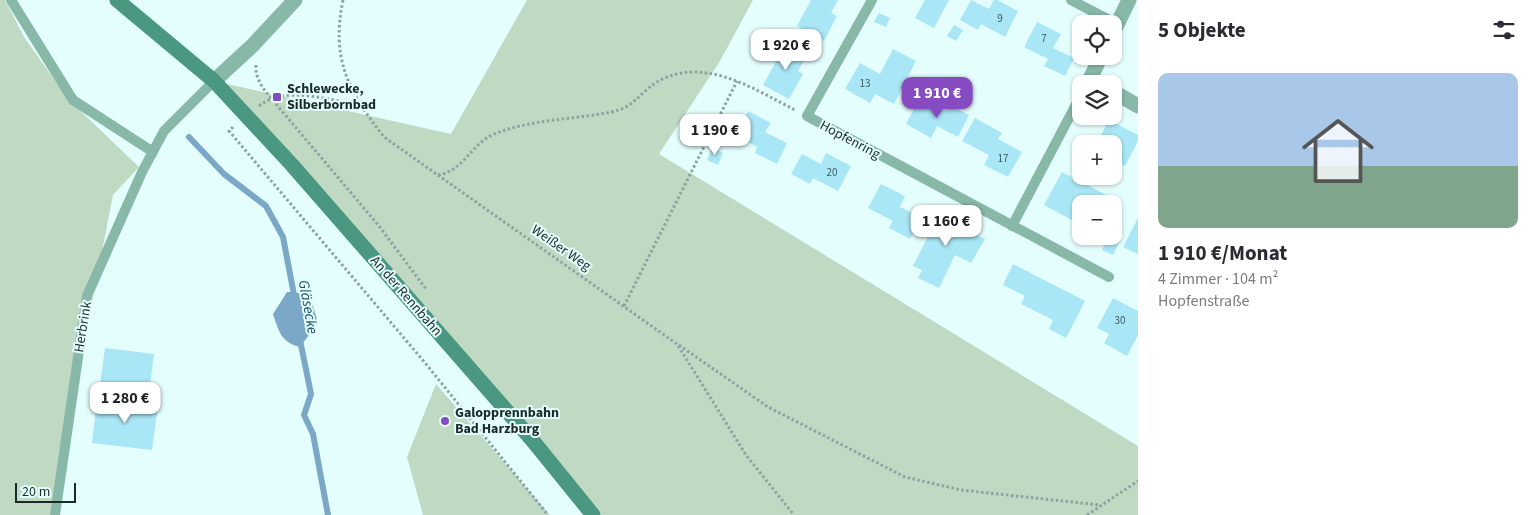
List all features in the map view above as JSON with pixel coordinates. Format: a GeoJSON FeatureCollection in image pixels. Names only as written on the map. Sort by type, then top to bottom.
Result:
{"type":"FeatureCollection","features":[{"type":"Feature","properties":{"kind":"main road","name":"An der Rennbahn"},"geometry":{"type":"LineString","coordinates":[[117,0],[214,81],[292,165],[533,441],[593,515]]}},
{"type":"Feature","properties":{"kind":"street","name":"Herbrink"},"geometry":{"type":"LineString","coordinates":[[214,81],[253,45],[295,0]]}},
{"type":"Feature","properties":{"kind":"street"},"geometry":{"type":"LineString","coordinates":[[1122,15],[1129,0]]}},
{"type":"Feature","properties":{"kind":"street"},"geometry":{"type":"LineString","coordinates":[[1122,97],[1138,106]]}},
{"type":"Feature","properties":{"kind":"lane"},"geometry":{"type":"LineString","coordinates":[[10,0],[73,100],[153,152]]}},
{"type":"Feature","properties":{"kind":"lane","name":"Hopfenring"},"geometry":{"type":"LineString","coordinates":[[872,0],[806,116],[1109,277]]}},
{"type":"Feature","properties":{"kind":"lane"},"geometry":{"type":"LineString","coordinates":[[1071,0],[1095,15]]}},
{"type":"Feature","properties":{"kind":"lane","name":"Herbrink"},"geometry":{"type":"LineString","coordinates":[[55,515],[87,296],[111,240],[164,131],[214,81]]}},
{"type":"Feature","properties":{"kind":"lane"},"geometry":{"type":"LineString","coordinates":[[1012,226],[1072,112]]}},
{"type":"Feature","properties":{"kind":"path","name":"Weißer Weg"},"geometry":{"type":"LineString","coordinates":[[343,0],[338,43],[344,68],[359,106],[384,137],[677,344],[746,455],[794,515]]}},
{"type":"Feature","properties":{"kind":"path"},"geometry":{"type":"LineString","coordinates":[[257,60],[256,72],[260,84],[270,97],[318,97],[359,106]]}},
{"type":"Feature","properties":{"kind":"path"},"geometry":{"type":"LineString","coordinates":[[438,175],[447,173],[461,164],[479,144],[491,136],[514,128],[612,112],[633,104],[656,82],[675,75],[702,72],[737,81],[806,116]]}},
{"type":"Feature","properties":{"kind":"path"},"geometry":{"type":"LineString","coordinates":[[624,306],[737,81]]}},
{"type":"Feature","properties":{"kind":"path"},"geometry":{"type":"LineString","coordinates":[[246,116],[229,131],[426,364],[548,515]]}},
{"type":"Feature","properties":{"kind":"path"},"geometry":{"type":"LineString","coordinates":[[677,344],[768,407],[905,477],[961,490],[1100,505]]}},
{"type":"Feature","properties":{"kind":"path"},"geometry":{"type":"LineString","coordinates":[[1087,515],[1138,481]]}},
{"type":"Feature","properties":{"kind":"green space"},"geometry":{"type":"Polygon","coordinates":[[[0,0],[5,0],[24,37],[68,99],[139,167],[113,195],[50,515],[0,515],[0,0]]]}},
{"type":"Feature","properties":{"kind":"green space"},"geometry":{"type":"Polygon","coordinates":[[[527,0],[753,0],[720,61],[659,154],[1138,446],[1138,515],[593,515],[214,81],[451,134],[527,0]]]}},
{"type":"Feature","properties":{"kind":"green space","name":"Galopprennbahn Bad Harzburg"},"geometry":{"type":"Polygon","coordinates":[[[436,384],[550,515],[423,515],[407,457],[436,384]]]}},
{"type":"Feature","properties":{"kind":"water"},"geometry":{"type":"Polygon","coordinates":[[[287,292],[295,292],[306,296],[312,304],[318,323],[300,347],[285,339],[277,326],[273,314],[287,292]]]}},
{"type":"Feature","properties":{"kind":"building"},"geometry":{"type":"Polygon","coordinates":[[[811,0],[838,0],[831,13],[837,16],[824,41],[797,26],[811,0]]]}},
{"type":"Feature","properties":{"kind":"building"},"geometry":{"type":"Polygon","coordinates":[[[925,0],[949,0],[934,28],[915,18],[925,0]]]}},
{"type":"Feature","properties":{"kind":"building"},"geometry":{"type":"Polygon","coordinates":[[[971,0],[989,9],[994,0],[997,0],[1018,11],[1005,37],[981,24],[978,30],[960,20],[971,0]]]}},
{"type":"Feature","properties":{"kind":"building"},"geometry":{"type":"Polygon","coordinates":[[[879,13],[890,18],[886,27],[874,22],[879,13]]]}},
{"type":"Feature","properties":{"kind":"building"},"geometry":{"type":"Polygon","coordinates":[[[1037,22],[1061,34],[1053,48],[1072,57],[1072,62],[1065,76],[1044,66],[1048,59],[1024,47],[1037,22]]]}},
{"type":"Feature","properties":{"kind":"building"},"geometry":{"type":"Polygon","coordinates":[[[954,25],[963,30],[956,41],[947,36],[954,25]]]}},
{"type":"Feature","properties":{"kind":"building"},"geometry":{"type":"Polygon","coordinates":[[[787,42],[808,53],[798,71],[803,74],[789,99],[763,85],[787,42]]]}},
{"type":"Feature","properties":{"kind":"building"},"geometry":{"type":"Polygon","coordinates":[[[893,49],[916,61],[894,104],[875,94],[870,103],[845,89],[860,63],[880,74],[893,49]]]}},
{"type":"Feature","properties":{"kind":"building"},"geometry":{"type":"Polygon","coordinates":[[[920,98],[945,111],[949,105],[969,115],[958,137],[937,126],[931,138],[906,124],[920,98]]]}},
{"type":"Feature","properties":{"kind":"building"},"geometry":{"type":"Polygon","coordinates":[[[748,111],[771,123],[765,132],[787,143],[777,164],[755,153],[757,147],[735,135],[748,111]]]}},
{"type":"Feature","properties":{"kind":"building"},"geometry":{"type":"Polygon","coordinates":[[[975,118],[1002,133],[998,139],[1022,152],[1008,177],[984,165],[989,155],[962,141],[975,118]]]}},
{"type":"Feature","properties":{"kind":"building"},"geometry":{"type":"Polygon","coordinates":[[[1106,125],[1119,125],[1138,135],[1138,141],[1125,166],[1122,165],[1122,135],[1101,135],[1106,125]]]}},
{"type":"Feature","properties":{"kind":"building"},"geometry":{"type":"Polygon","coordinates":[[[712,148],[723,153],[718,165],[707,160],[712,148]]]}},
{"type":"Feature","properties":{"kind":"building"},"geometry":{"type":"Polygon","coordinates":[[[826,153],[851,166],[838,191],[813,178],[810,184],[791,174],[802,154],[821,164],[826,153]]]}},
{"type":"Feature","properties":{"kind":"building"},"geometry":{"type":"Polygon","coordinates":[[[1062,172],[1072,177],[1072,185],[1087,185],[1106,195],[1072,195],[1072,220],[1044,205],[1062,172]]]}},
{"type":"Feature","properties":{"kind":"building"},"geometry":{"type":"Polygon","coordinates":[[[881,184],[905,196],[900,207],[921,217],[910,239],[889,228],[893,221],[868,208],[881,184]]]}},
{"type":"Feature","properties":{"kind":"building"},"geometry":{"type":"Polygon","coordinates":[[[944,205],[961,214],[956,224],[985,239],[971,263],[955,255],[939,288],[918,278],[922,270],[913,266],[944,205]]]}},
{"type":"Feature","properties":{"kind":"building"},"geometry":{"type":"Polygon","coordinates":[[[1138,218],[1138,254],[1123,247],[1138,218]]]}},
{"type":"Feature","properties":{"kind":"building"},"geometry":{"type":"Polygon","coordinates":[[[1104,245],[1118,245],[1113,255],[1102,250],[1104,245]]]}},
{"type":"Feature","properties":{"kind":"building"},"geometry":{"type":"Polygon","coordinates":[[[1013,264],[1085,301],[1066,338],[1049,329],[1053,320],[1021,304],[1025,296],[1003,285],[1013,264]]]}},
{"type":"Feature","properties":{"kind":"building"},"geometry":{"type":"Polygon","coordinates":[[[1113,298],[1138,311],[1138,335],[1127,356],[1104,343],[1109,334],[1097,328],[1113,298]]]}},
{"type":"Feature","properties":{"kind":"building"},"geometry":{"type":"Polygon","coordinates":[[[105,348],[154,354],[149,392],[100,385],[105,348]]]}},
{"type":"Feature","properties":{"kind":"building"},"geometry":{"type":"Polygon","coordinates":[[[97,399],[158,406],[152,450],[92,443],[97,399]]]}},
{"type":"Feature","properties":{"kind":"waterway","name":"Gläsecke"},"geometry":{"type":"LineString","coordinates":[[189,137],[224,174],[266,206],[283,237],[295,300]]}},
{"type":"Feature","properties":{"kind":"waterway","name":"Gläsecke"},"geometry":{"type":"LineString","coordinates":[[300,340],[311,394],[304,415],[313,434],[328,515]]}},
{"type":"Feature","properties":{"kind":"place","name":"Schlewecke, Silberbornbad"},"geometry":{"type":"Point","coordinates":[277,97]}},
{"type":"Feature","properties":{"kind":"place","name":"Galopprennbahn Bad Harzburg"},"geometry":{"type":"Point","coordinates":[445,421]}}]}
